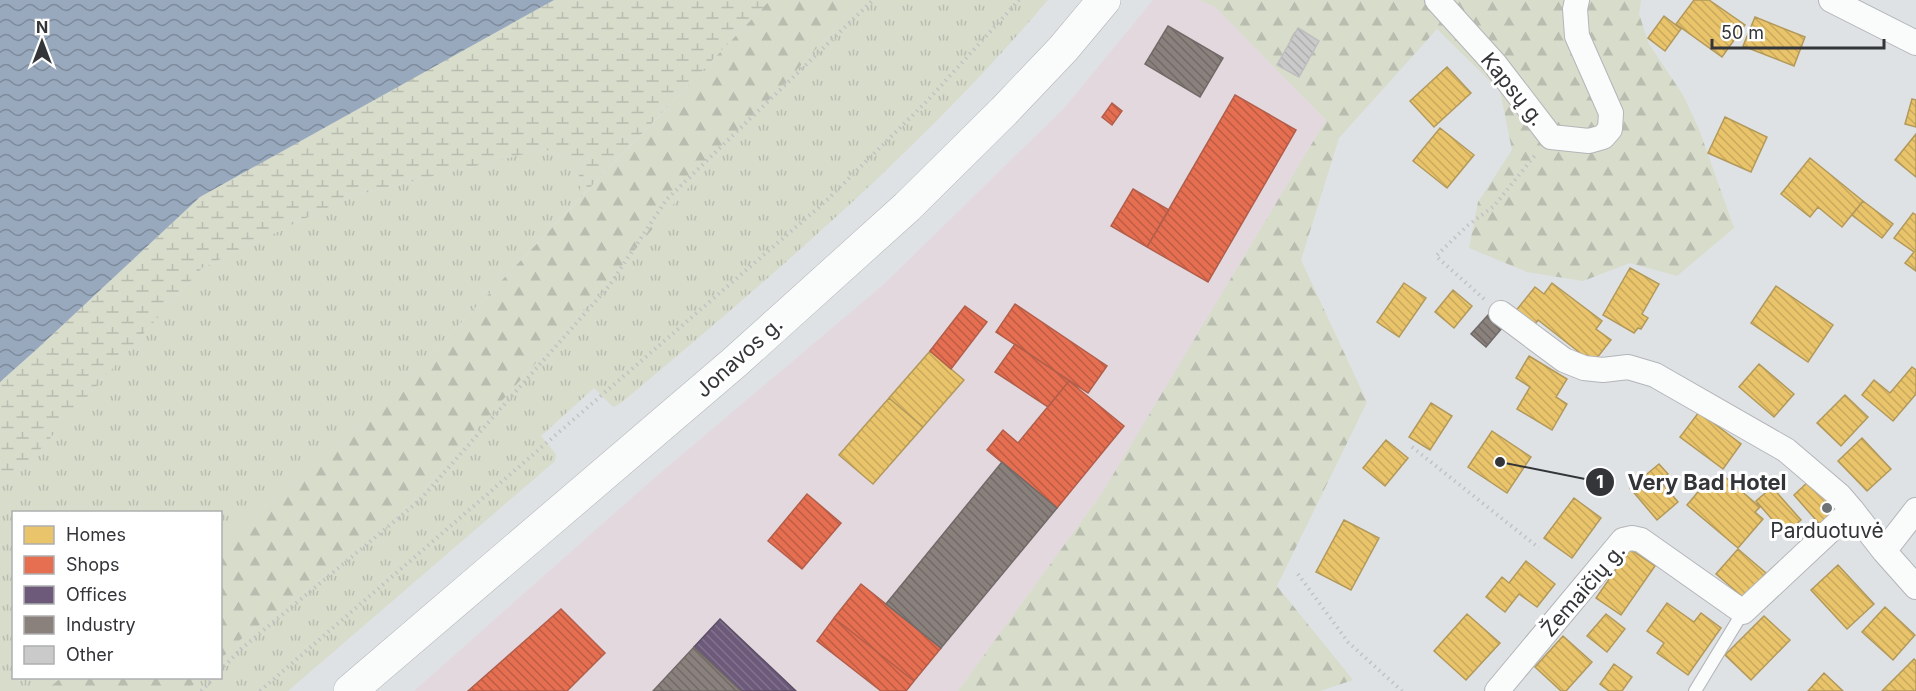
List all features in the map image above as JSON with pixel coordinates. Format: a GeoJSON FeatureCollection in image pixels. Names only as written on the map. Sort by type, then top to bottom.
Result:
{"type":"FeatureCollection","features":[{"type":"Feature","properties":{"kind":"main road","name":"Jonavos g."},"geometry":{"type":"LineString","coordinates":[[351,691],[726,369],[907,207],[1004,111],[1063,49],[1104,0]]}},
{"type":"Feature","properties":{"kind":"street","name":"Kapsų g."},"geometry":{"type":"LineString","coordinates":[[1437,0],[1495,64],[1551,137],[1589,141],[1603,137],[1610,129],[1611,113],[1577,36],[1575,9],[1577,0]]}},
{"type":"Feature","properties":{"kind":"street"},"geometry":{"type":"LineString","coordinates":[[1831,0],[1916,43]]}},
{"type":"Feature","properties":{"kind":"street"},"geometry":{"type":"LineString","coordinates":[[1501,313],[1564,360],[1584,368],[1603,370],[1628,367],[1655,375],[1786,450],[1840,496],[1916,587]]}},
{"type":"Feature","properties":{"kind":"street"},"geometry":{"type":"LineString","coordinates":[[1743,612],[1852,510]]}},
{"type":"Feature","properties":{"kind":"street"},"geometry":{"type":"LineString","coordinates":[[1884,551],[1916,510]]}},
{"type":"Feature","properties":{"kind":"street","name":"Žemaičių g."},"geometry":{"type":"LineString","coordinates":[[1497,691],[1623,540],[1632,538],[1641,540],[1743,612]]}},
{"type":"Feature","properties":{"kind":"lane"},"geometry":{"type":"LineString","coordinates":[[1695,691],[1743,612]]}},
{"type":"Feature","properties":{"kind":"path"},"geometry":{"type":"LineString","coordinates":[[222,669],[242,649],[420,500],[609,286],[666,200],[873,0]]}},
{"type":"Feature","properties":{"kind":"path"},"geometry":{"type":"LineString","coordinates":[[260,691],[826,201],[928,100],[1019,0]]}},
{"type":"Feature","properties":{"kind":"path"},"geometry":{"type":"LineString","coordinates":[[1501,313],[1436,256],[1467,226],[1494,206],[1551,137]]}},
{"type":"Feature","properties":{"kind":"path"},"geometry":{"type":"LineString","coordinates":[[1412,447],[1539,548]]}},
{"type":"Feature","properties":{"kind":"path"},"geometry":{"type":"LineString","coordinates":[[1298,573],[1348,642],[1402,691]]}},
{"type":"Feature","properties":{"kind":"path"},"geometry":{"type":"LineString","coordinates":[[201,691],[213,679]]}},
{"type":"Feature","properties":{"kind":"shaded area"},"geometry":{"type":"Polygon","coordinates":[[[1153,0],[1199,0],[1215,7],[1326,120],[1102,493],[958,691],[414,691],[653,479],[883,285],[1065,107],[1153,0]]]}},
{"type":"Feature","properties":{"kind":"green space"},"geometry":{"type":"Polygon","coordinates":[[[553,0],[770,0],[581,197],[578,166],[545,149],[352,196],[202,268],[12,481],[0,487],[0,382],[200,197],[553,0]]]}},
{"type":"Feature","properties":{"kind":"green space"},"geometry":{"type":"Polygon","coordinates":[[[770,0],[861,0],[676,201],[609,281],[390,526],[240,640],[222,658],[222,542],[372,416],[770,0]]]}},
{"type":"Feature","properties":{"kind":"green space"},"geometry":{"type":"Polygon","coordinates":[[[861,0],[1048,0],[949,109],[789,260],[621,403],[613,407],[594,388],[541,436],[556,454],[555,461],[288,691],[187,691],[200,679],[222,679],[222,658],[240,640],[390,526],[609,281],[676,201],[861,0]]]}},
{"type":"Feature","properties":{"kind":"green space"},"geometry":{"type":"Polygon","coordinates":[[[1199,0],[1641,0],[1639,14],[1649,44],[1683,95],[1699,129],[1734,228],[1677,276],[1630,263],[1583,281],[1527,272],[1469,248],[1478,202],[1512,150],[1500,91],[1437,29],[1339,138],[1301,260],[1367,402],[1277,586],[1353,680],[1320,691],[958,691],[1102,493],[1326,120],[1215,7],[1199,0]]]}},
{"type":"Feature","properties":{"kind":"green space"},"geometry":{"type":"Polygon","coordinates":[[[545,149],[578,166],[581,197],[372,416],[222,542],[222,511],[12,511],[12,679],[60,679],[45,691],[0,691],[0,487],[12,481],[202,268],[352,196],[545,149]]]}},
{"type":"Feature","properties":{"kind":"green space"},"geometry":{"type":"Polygon","coordinates":[[[60,679],[200,679],[187,691],[45,691],[60,679]]]}},
{"type":"Feature","properties":{"kind":"water"},"geometry":{"type":"Polygon","coordinates":[[[0,0],[554,0],[200,197],[0,382],[0,0]]]}},
{"type":"Feature","properties":{"kind":"building: Homes"},"geometry":{"type":"Polygon","coordinates":[[[1694,0],[1709,0],[1745,25],[1722,57],[1676,24],[1694,0]]]}},
{"type":"Feature","properties":{"kind":"building: Homes"},"geometry":{"type":"Polygon","coordinates":[[[1664,16],[1681,29],[1665,51],[1648,38],[1664,16]]]}},
{"type":"Feature","properties":{"kind":"building: Homes"},"geometry":{"type":"Polygon","coordinates":[[[1755,17],[1805,37],[1794,66],[1743,46],[1755,17]]]}},
{"type":"Feature","properties":{"kind":"building: Homes"},"geometry":{"type":"Polygon","coordinates":[[[1447,67],[1471,93],[1434,127],[1410,101],[1447,67]]]}},
{"type":"Feature","properties":{"kind":"building: Homes"},"geometry":{"type":"Polygon","coordinates":[[[1912,99],[1916,100],[1916,127],[1905,124],[1912,99]]]}},
{"type":"Feature","properties":{"kind":"building: Homes"},"geometry":{"type":"Polygon","coordinates":[[[1725,117],[1767,137],[1751,172],[1708,153],[1725,117]]]}},
{"type":"Feature","properties":{"kind":"building: Homes"},"geometry":{"type":"Polygon","coordinates":[[[1440,128],[1474,155],[1447,188],[1413,161],[1440,128]]]}},
{"type":"Feature","properties":{"kind":"building: Homes"},"geometry":{"type":"Polygon","coordinates":[[[1916,134],[1916,177],[1895,160],[1916,134]]]}},
{"type":"Feature","properties":{"kind":"building: Homes"},"geometry":{"type":"Polygon","coordinates":[[[1810,158],[1863,201],[1842,227],[1818,207],[1810,217],[1781,194],[1810,158]]]}},
{"type":"Feature","properties":{"kind":"building: Homes"},"geometry":{"type":"Polygon","coordinates":[[[1863,201],[1893,224],[1882,238],[1852,215],[1863,201]]]}},
{"type":"Feature","properties":{"kind":"building: Homes"},"geometry":{"type":"Polygon","coordinates":[[[1913,213],[1916,215],[1916,271],[1905,263],[1914,252],[1894,238],[1913,213]]]}},
{"type":"Feature","properties":{"kind":"building: Homes"},"geometry":{"type":"Polygon","coordinates":[[[1630,268],[1659,284],[1642,314],[1648,318],[1641,329],[1638,328],[1634,333],[1603,315],[1630,268]]]}},
{"type":"Feature","properties":{"kind":"building: Homes"},"geometry":{"type":"Polygon","coordinates":[[[1404,283],[1426,298],[1399,337],[1377,322],[1404,283]]]}},
{"type":"Feature","properties":{"kind":"building: Homes"},"geometry":{"type":"Polygon","coordinates":[[[1552,283],[1602,321],[1596,329],[1611,340],[1593,363],[1538,320],[1533,327],[1514,313],[1535,287],[1544,294],[1552,283]]]}},
{"type":"Feature","properties":{"kind":"building: Homes"},"geometry":{"type":"Polygon","coordinates":[[[1776,286],[1833,325],[1808,362],[1751,323],[1776,286]]]}},
{"type":"Feature","properties":{"kind":"building: Homes"},"geometry":{"type":"Polygon","coordinates":[[[1453,290],[1472,306],[1454,328],[1435,312],[1453,290]]]}},
{"type":"Feature","properties":{"kind":"building: Homes"},"geometry":{"type":"Polygon","coordinates":[[[930,351],[964,380],[923,427],[889,398],[930,351]]]}},
{"type":"Feature","properties":{"kind":"building: Homes"},"geometry":{"type":"Polygon","coordinates":[[[1529,356],[1567,379],[1556,397],[1567,404],[1552,430],[1517,409],[1530,387],[1516,378],[1529,356]]]}},
{"type":"Feature","properties":{"kind":"building: Homes"},"geometry":{"type":"Polygon","coordinates":[[[1759,364],[1794,394],[1774,417],[1739,387],[1759,364]]]}},
{"type":"Feature","properties":{"kind":"building: Homes"},"geometry":{"type":"Polygon","coordinates":[[[1912,367],[1916,370],[1916,394],[1893,421],[1862,395],[1874,380],[1890,393],[1912,367]]]}},
{"type":"Feature","properties":{"kind":"building: Homes"},"geometry":{"type":"Polygon","coordinates":[[[1845,395],[1868,417],[1841,446],[1817,423],[1845,395]]]}},
{"type":"Feature","properties":{"kind":"building: Homes"},"geometry":{"type":"Polygon","coordinates":[[[889,398],[923,427],[873,484],[839,455],[889,398]]]}},
{"type":"Feature","properties":{"kind":"building: Homes"},"geometry":{"type":"Polygon","coordinates":[[[1431,403],[1452,416],[1430,450],[1409,437],[1431,403]]]}},
{"type":"Feature","properties":{"kind":"building: Homes"},"geometry":{"type":"Polygon","coordinates":[[[1699,412],[1741,444],[1723,469],[1680,437],[1699,412]]]}},
{"type":"Feature","properties":{"kind":"building: Homes"},"geometry":{"type":"Polygon","coordinates":[[[1492,431],[1531,457],[1507,493],[1468,467],[1492,431]]]}},
{"type":"Feature","properties":{"kind":"building: Homes"},"geometry":{"type":"Polygon","coordinates":[[[1862,438],[1891,469],[1867,491],[1838,461],[1862,438]]]}},
{"type":"Feature","properties":{"kind":"building: Homes"},"geometry":{"type":"Polygon","coordinates":[[[1386,440],[1408,458],[1385,486],[1363,468],[1386,440]]]}},
{"type":"Feature","properties":{"kind":"building: Homes"},"geometry":{"type":"Polygon","coordinates":[[[1659,464],[1668,474],[1660,481],[1678,502],[1657,520],[1630,488],[1659,464]]]}},
{"type":"Feature","properties":{"kind":"building: Homes"},"geometry":{"type":"Polygon","coordinates":[[[1725,477],[1760,507],[1755,512],[1763,519],[1738,548],[1687,505],[1708,480],[1716,487],[1725,477]]]}},
{"type":"Feature","properties":{"kind":"building: Homes"},"geometry":{"type":"Polygon","coordinates":[[[1811,479],[1840,512],[1823,528],[1794,495],[1811,479]]]}},
{"type":"Feature","properties":{"kind":"building: Homes"},"geometry":{"type":"Polygon","coordinates":[[[1772,487],[1801,520],[1785,534],[1756,501],[1772,487]]]}},
{"type":"Feature","properties":{"kind":"building: Homes"},"geometry":{"type":"Polygon","coordinates":[[[1574,498],[1601,518],[1572,558],[1544,538],[1574,498]]]}},
{"type":"Feature","properties":{"kind":"building: Homes"},"geometry":{"type":"Polygon","coordinates":[[[1344,520],[1379,538],[1351,590],[1316,572],[1344,520]]]}},
{"type":"Feature","properties":{"kind":"building: Homes"},"geometry":{"type":"Polygon","coordinates":[[[1630,549],[1655,566],[1621,615],[1596,598],[1630,549]]]}},
{"type":"Feature","properties":{"kind":"building: Homes"},"geometry":{"type":"Polygon","coordinates":[[[1738,549],[1766,573],[1744,598],[1716,574],[1738,549]]]}},
{"type":"Feature","properties":{"kind":"building: Homes"},"geometry":{"type":"Polygon","coordinates":[[[1526,561],[1555,584],[1537,607],[1519,594],[1505,612],[1486,597],[1502,577],[1509,583],[1526,561]]]}},
{"type":"Feature","properties":{"kind":"building: Homes"},"geometry":{"type":"Polygon","coordinates":[[[1838,565],[1874,604],[1847,629],[1811,590],[1838,565]]]}},
{"type":"Feature","properties":{"kind":"building: Homes"},"geometry":{"type":"Polygon","coordinates":[[[1667,603],[1694,622],[1701,613],[1721,628],[1688,675],[1657,653],[1664,643],[1647,631],[1667,603]]]}},
{"type":"Feature","properties":{"kind":"building: Homes"},"geometry":{"type":"Polygon","coordinates":[[[1885,607],[1915,635],[1893,660],[1862,632],[1885,607]]]}},
{"type":"Feature","properties":{"kind":"building: Homes"},"geometry":{"type":"Polygon","coordinates":[[[1467,614],[1500,643],[1466,680],[1434,651],[1467,614]]]}},
{"type":"Feature","properties":{"kind":"building: Homes"},"geometry":{"type":"Polygon","coordinates":[[[1606,614],[1625,629],[1607,652],[1587,636],[1606,614]]]}},
{"type":"Feature","properties":{"kind":"building: Homes"},"geometry":{"type":"Polygon","coordinates":[[[1764,616],[1790,640],[1751,680],[1725,655],[1764,616]]]}},
{"type":"Feature","properties":{"kind":"building: Homes"},"geometry":{"type":"Polygon","coordinates":[[[1563,636],[1592,662],[1566,691],[1561,691],[1535,667],[1563,636]]]}},
{"type":"Feature","properties":{"kind":"building: Homes"},"geometry":{"type":"Polygon","coordinates":[[[1914,659],[1916,661],[1916,691],[1882,691],[1914,659]]]}},
{"type":"Feature","properties":{"kind":"building: Homes"},"geometry":{"type":"Polygon","coordinates":[[[1614,664],[1632,677],[1622,691],[1609,691],[1600,684],[1614,664]]]}},
{"type":"Feature","properties":{"kind":"building: Homes"},"geometry":{"type":"Polygon","coordinates":[[[1824,673],[1843,691],[1808,691],[1824,673]]]}},
{"type":"Feature","properties":{"kind":"building: Shops"},"geometry":{"type":"Polygon","coordinates":[[[1235,95],[1296,130],[1208,282],[1147,247],[1235,95]]]}},
{"type":"Feature","properties":{"kind":"building: Shops"},"geometry":{"type":"Polygon","coordinates":[[[1112,103],[1122,111],[1112,125],[1102,117],[1112,103]]]}},
{"type":"Feature","properties":{"kind":"building: Shops"},"geometry":{"type":"Polygon","coordinates":[[[1133,189],[1169,210],[1147,247],[1111,226],[1133,189]]]}},
{"type":"Feature","properties":{"kind":"building: Shops"},"geometry":{"type":"Polygon","coordinates":[[[1015,304],[1107,366],[1088,393],[996,332],[1015,304]]]}},
{"type":"Feature","properties":{"kind":"building: Shops"},"geometry":{"type":"Polygon","coordinates":[[[965,306],[987,322],[951,369],[930,351],[965,306]]]}},
{"type":"Feature","properties":{"kind":"building: Shops"},"geometry":{"type":"Polygon","coordinates":[[[1015,344],[1069,381],[1048,407],[995,372],[1015,344]]]}},
{"type":"Feature","properties":{"kind":"building: Shops"},"geometry":{"type":"Polygon","coordinates":[[[1069,381],[1124,426],[1057,508],[987,450],[1003,430],[1018,443],[1069,381]]]}},
{"type":"Feature","properties":{"kind":"building: Shops"},"geometry":{"type":"Polygon","coordinates":[[[807,494],[841,523],[802,569],[768,541],[807,494]]]}},
{"type":"Feature","properties":{"kind":"building: Shops"},"geometry":{"type":"Polygon","coordinates":[[[861,584],[941,648],[914,681],[834,618],[861,584]]]}},
{"type":"Feature","properties":{"kind":"building: Shops"},"geometry":{"type":"Polygon","coordinates":[[[561,609],[605,653],[567,691],[468,691],[561,609]]]}},
{"type":"Feature","properties":{"kind":"building: Shops"},"geometry":{"type":"Polygon","coordinates":[[[834,618],[914,681],[906,691],[881,691],[817,641],[834,618]]]}},
{"type":"Feature","properties":{"kind":"building: Offices"},"geometry":{"type":"Polygon","coordinates":[[[720,619],[796,691],[741,691],[694,647],[720,619]]]}},
{"type":"Feature","properties":{"kind":"building: Industry"},"geometry":{"type":"Polygon","coordinates":[[[1168,26],[1223,58],[1200,97],[1145,64],[1168,26]]]}},
{"type":"Feature","properties":{"kind":"building: Industry"},"geometry":{"type":"Polygon","coordinates":[[[1488,315],[1502,328],[1486,347],[1471,334],[1488,315]]]}},
{"type":"Feature","properties":{"kind":"building: Industry"},"geometry":{"type":"Polygon","coordinates":[[[1002,462],[1057,508],[941,648],[886,604],[1002,462]]]}},
{"type":"Feature","properties":{"kind":"building: Industry"},"geometry":{"type":"Polygon","coordinates":[[[694,647],[741,691],[653,691],[694,647]]]}},
{"type":"Feature","properties":{"kind":"building: Other"},"geometry":{"type":"Polygon","coordinates":[[[1298,28],[1319,41],[1299,77],[1277,65],[1298,28]]]}},
{"type":"Feature","properties":{"kind":"place","name":"Very Bad Hotel"},"geometry":{"type":"Point","coordinates":[1500,462]}},
{"type":"Feature","properties":{"kind":"place","name":"Parduotuvė"},"geometry":{"type":"Point","coordinates":[1827,508]}}]}
